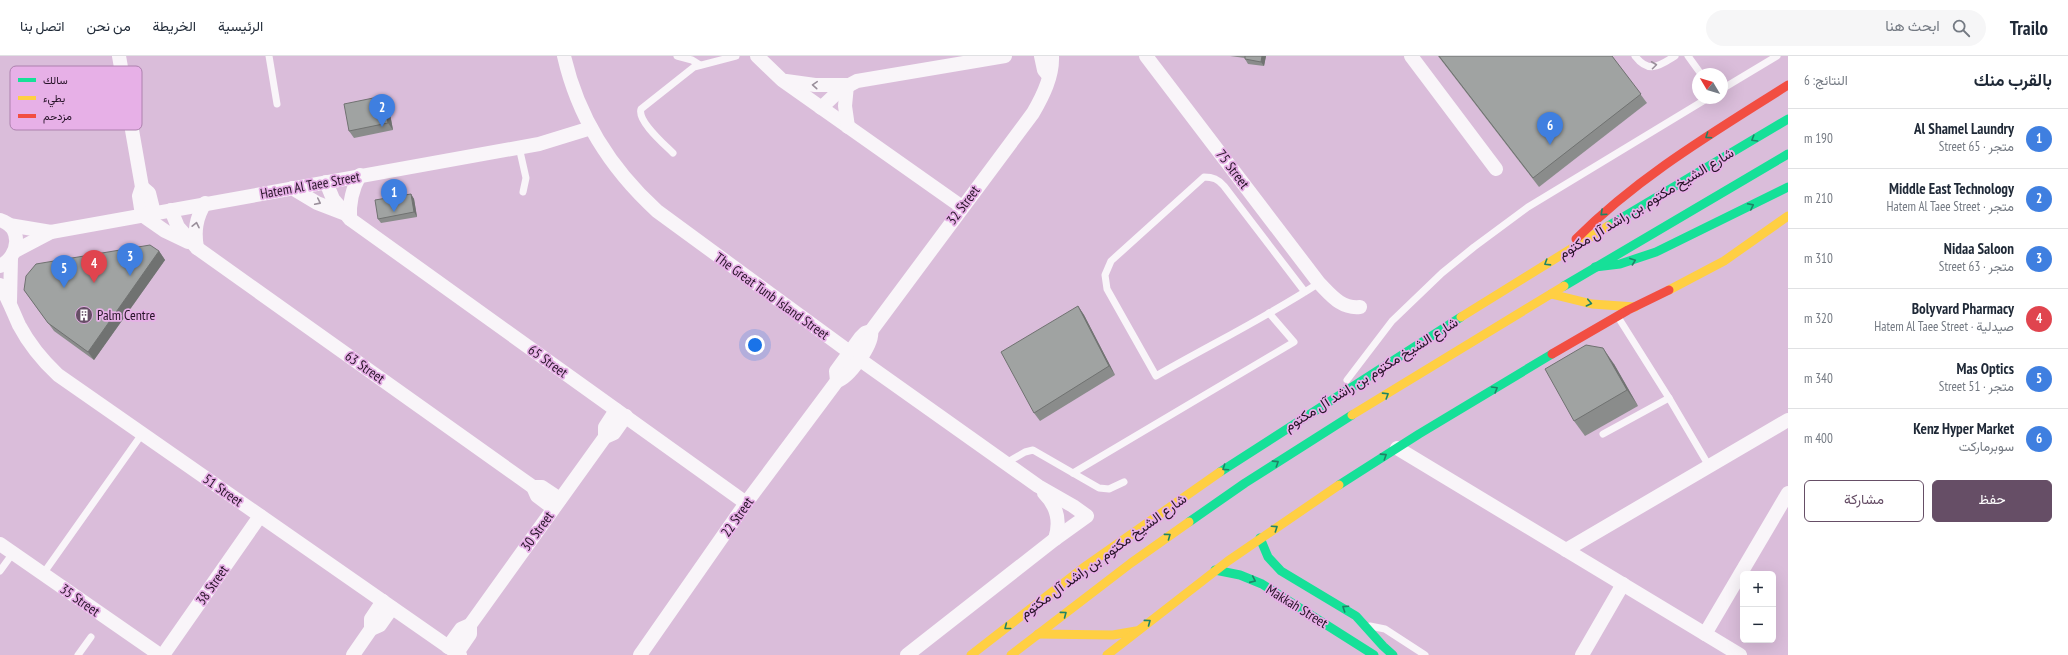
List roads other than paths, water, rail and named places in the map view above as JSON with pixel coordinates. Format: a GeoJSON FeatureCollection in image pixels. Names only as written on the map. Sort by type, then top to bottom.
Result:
{"type":"FeatureCollection","features":[{"type":"Feature","properties":{"kind":"main road"},"geometry":{"type":"LineString","coordinates":[[1563,252],[1609,208],[1642,182],[1788,85]]}},
{"type":"Feature","properties":{"kind":"main road","name":"شارع الشيخ مكتوم بن راشد آل مكتوم"},"geometry":{"type":"LineString","coordinates":[[971,655],[1083,568],[1169,506],[1333,398],[1563,252],[1788,119]]}},
{"type":"Feature","properties":{"kind":"main road","name":"شارع الشيخ مكتوم بن راشد آل مكتوم"},"geometry":{"type":"LineString","coordinates":[[1011,655],[1185,524],[1245,483],[1595,267],[1788,154]]}},
{"type":"Feature","properties":{"kind":"main road"},"geometry":{"type":"LineString","coordinates":[[1595,267],[1616,266],[1637,260],[1729,217],[1788,187]]}},
{"type":"Feature","properties":{"kind":"main road"},"geometry":{"type":"LineString","coordinates":[[1107,655],[1215,570],[1260,538],[1397,448],[1618,316],[1694,279],[1718,265],[1788,216]]}},
{"type":"Feature","properties":{"kind":"main road"},"geometry":{"type":"LineString","coordinates":[[1551,294],[1599,305],[1635,307]]}},
{"type":"Feature","properties":{"kind":"main road","name":"Makkah Street"},"geometry":{"type":"LineString","coordinates":[[1260,538],[1268,557],[1281,571],[1344,607],[1367,626],[1383,647],[1393,655]]}},
{"type":"Feature","properties":{"kind":"main road","name":"Makkah Street"},"geometry":{"type":"LineString","coordinates":[[1215,570],[1240,575],[1262,584],[1374,655]]}},
{"type":"Feature","properties":{"kind":"main road"},"geometry":{"type":"LineString","coordinates":[[1038,634],[1114,635],[1136,631]]}},
{"type":"Feature","properties":{"kind":"street"},"geometry":{"type":"LineString","coordinates":[[119,56],[121,66]]}},
{"type":"Feature","properties":{"kind":"street","name":"The Great Tunb Island Street"},"geometry":{"type":"LineString","coordinates":[[564,56],[573,87],[591,128],[615,166],[630,184],[657,211],[854,356],[1038,486],[1073,506],[1087,516],[1055,539]]}},
{"type":"Feature","properties":{"kind":"street"},"geometry":{"type":"LineString","coordinates":[[757,56],[782,80],[962,206]]}},
{"type":"Feature","properties":{"kind":"street"},"geometry":{"type":"LineString","coordinates":[[821,108],[833,95],[848,85],[869,78],[1005,56]]}},
{"type":"Feature","properties":{"kind":"street"},"geometry":{"type":"LineString","coordinates":[[1041,56],[1044,70],[1049,76]]}},
{"type":"Feature","properties":{"kind":"street","name":"32 Street"},"geometry":{"type":"LineString","coordinates":[[854,356],[871,340],[871,331],[962,206],[1033,113],[1043,95],[1052,69],[1052,56]]}},
{"type":"Feature","properties":{"kind":"street","name":"75 Street"},"geometry":{"type":"LineString","coordinates":[[1146,56],[1319,282],[1343,305],[1354,308],[1360,307]]}},
{"type":"Feature","properties":{"kind":"street"},"geometry":{"type":"LineString","coordinates":[[1411,56],[1496,169]]}},
{"type":"Feature","properties":{"kind":"street"},"geometry":{"type":"LineString","coordinates":[[782,80],[815,85],[848,85]]}},
{"type":"Feature","properties":{"kind":"street"},"geometry":{"type":"LineString","coordinates":[[848,85],[845,106],[848,127]]}},
{"type":"Feature","properties":{"kind":"street","name":"Hatem Al Taee Street"},"geometry":{"type":"LineString","coordinates":[[9,258],[51,232],[519,147],[565,137],[591,128]]}},
{"type":"Feature","properties":{"kind":"street"},"geometry":{"type":"LineString","coordinates":[[132,130],[142,187],[149,193],[148,214]]}},
{"type":"Feature","properties":{"kind":"street"},"geometry":{"type":"LineString","coordinates":[[348,216],[352,192],[360,175]]}},
{"type":"Feature","properties":{"kind":"street","name":"65 Street"},"geometry":{"type":"LineString","coordinates":[[326,182],[333,199],[348,216]]}},
{"type":"Feature","properties":{"kind":"street","name":"65 Street"},"geometry":{"type":"LineString","coordinates":[[292,188],[318,203],[348,216],[746,503]]}},
{"type":"Feature","properties":{"kind":"street"},"geometry":{"type":"LineString","coordinates":[[193,245],[195,229],[205,204]]}},
{"type":"Feature","properties":{"kind":"street","name":"63 Street"},"geometry":{"type":"LineString","coordinates":[[171,210],[178,227],[193,245]]}},
{"type":"Feature","properties":{"kind":"street","name":"63 Street"},"geometry":{"type":"LineString","coordinates":[[148,214],[164,231],[193,245],[533,487],[542,487],[557,504]]}},
{"type":"Feature","properties":{"kind":"street","name":"Hatem Al Taee Street"},"geometry":{"type":"LineString","coordinates":[[3,221],[51,232]]}},
{"type":"Feature","properties":{"kind":"street","name":"51 Street"},"geometry":{"type":"LineString","coordinates":[[3,221],[16,237],[9,258],[10,302]]}},
{"type":"Feature","properties":{"kind":"street","name":"51 Street"},"geometry":{"type":"LineString","coordinates":[[0,285],[10,302],[26,337],[58,375],[455,652]]}},
{"type":"Feature","properties":{"kind":"street","name":"22 Street"},"geometry":{"type":"LineString","coordinates":[[640,655],[746,503],[837,381],[845,377],[854,356]]}},
{"type":"Feature","properties":{"kind":"street","name":"30 Street"},"geometry":{"type":"LineString","coordinates":[[455,652],[461,629],[470,625],[605,437],[605,427],[621,413]]}},
{"type":"Feature","properties":{"kind":"street"},"geometry":{"type":"LineString","coordinates":[[1566,550],[1788,420]]}},
{"type":"Feature","properties":{"kind":"street"},"geometry":{"type":"LineString","coordinates":[[1397,448],[1740,655]]}},
{"type":"Feature","properties":{"kind":"street","name":"The Great Tunb Island Street"},"geometry":{"type":"LineString","coordinates":[[1038,486],[1051,500],[1057,512],[1058,521],[1055,539]]}},
{"type":"Feature","properties":{"kind":"street"},"geometry":{"type":"LineString","coordinates":[[1705,634],[1788,493]]}},
{"type":"Feature","properties":{"kind":"street","name":"38 Street"},"geometry":{"type":"LineString","coordinates":[[162,655],[260,516]]}},
{"type":"Feature","properties":{"kind":"street"},"geometry":{"type":"LineString","coordinates":[[907,655],[1055,539]]}},
{"type":"Feature","properties":{"kind":"street","name":"35 Street"},"geometry":{"type":"LineString","coordinates":[[0,544],[162,655]]}},
{"type":"Feature","properties":{"kind":"street"},"geometry":{"type":"LineString","coordinates":[[1582,655],[1623,584]]}},
{"type":"Feature","properties":{"kind":"street"},"geometry":{"type":"LineString","coordinates":[[353,655],[371,629],[371,619],[388,605]]}},
{"type":"Feature","properties":{"kind":"lane"},"geometry":{"type":"LineString","coordinates":[[269,56],[278,104]]}},
{"type":"Feature","properties":{"kind":"lane"},"geometry":{"type":"LineString","coordinates":[[677,56],[692,60],[700,65]]}},
{"type":"Feature","properties":{"kind":"lane"},"geometry":{"type":"LineString","coordinates":[[673,153],[642,120],[640,113],[644,106],[672,86],[689,70],[700,65],[722,61],[736,56]]}},
{"type":"Feature","properties":{"kind":"lane"},"geometry":{"type":"LineString","coordinates":[[1635,56],[1642,64],[1651,67],[1662,64],[1675,56]]}},
{"type":"Feature","properties":{"kind":"lane"},"geometry":{"type":"LineString","coordinates":[[1688,56],[1697,68]]}},
{"type":"Feature","properties":{"kind":"lane"},"geometry":{"type":"LineString","coordinates":[[1728,85],[1777,56]]}},
{"type":"Feature","properties":{"kind":"lane"},"geometry":{"type":"LineString","coordinates":[[1333,398],[1392,321],[1442,273],[1474,247],[1528,207],[1698,104]]}},
{"type":"Feature","properties":{"kind":"lane"},"geometry":{"type":"LineString","coordinates":[[519,147],[526,178],[523,192]]}},
{"type":"Feature","properties":{"kind":"lane"},"geometry":{"type":"LineString","coordinates":[[1305,292],[1224,186],[1212,177],[1204,177],[1111,261],[1106,270],[1104,280],[1107,289],[1156,376],[1269,313],[1305,292],[1319,282]]}},
{"type":"Feature","properties":{"kind":"lane"},"geometry":{"type":"LineString","coordinates":[[1073,473],[1294,342],[1269,313]]}},
{"type":"Feature","properties":{"kind":"lane"},"geometry":{"type":"LineString","coordinates":[[1618,316],[1670,398],[1709,466]]}},
{"type":"Feature","properties":{"kind":"lane"},"geometry":{"type":"LineString","coordinates":[[1604,434],[1670,398]]}},
{"type":"Feature","properties":{"kind":"lane"},"geometry":{"type":"LineString","coordinates":[[43,574],[142,434]]}},
{"type":"Feature","properties":{"kind":"lane"},"geometry":{"type":"LineString","coordinates":[[1006,463],[1025,452],[1033,450],[1099,488],[1109,489],[1124,482]]}},
{"type":"Feature","properties":{"kind":"lane"},"geometry":{"type":"LineString","coordinates":[[0,570],[13,553]]}},
{"type":"Feature","properties":{"kind":"lane"},"geometry":{"type":"LineString","coordinates":[[1367,626],[1386,629],[1425,655]]}},
{"type":"Feature","properties":{"kind":"lane"},"geometry":{"type":"LineString","coordinates":[[78,655],[91,637]]}},
{"type":"Feature","properties":{"kind":"place","name":"Middle East Technology"},"geometry":{"type":"Point","coordinates":[382,127]}},
{"type":"Feature","properties":{"kind":"place","name":"Kenz Hyper Market"},"geometry":{"type":"Point","coordinates":[1550,145]}},
{"type":"Feature","properties":{"kind":"place","name":"Al Shamel Laundry"},"geometry":{"type":"Point","coordinates":[394,212]}},
{"type":"Feature","properties":{"kind":"place","name":"Nidaa Saloon"},"geometry":{"type":"Point","coordinates":[130,276]}},
{"type":"Feature","properties":{"kind":"place","name":"Bolyvard Pharmacy"},"geometry":{"type":"Point","coordinates":[94,283]}},
{"type":"Feature","properties":{"kind":"place","name":"Mas Optics"},"geometry":{"type":"Point","coordinates":[64,288]}},
{"type":"Feature","properties":{"kind":"place","name":"Palm Centre"},"geometry":{"type":"Point","coordinates":[84,315]}}]}
